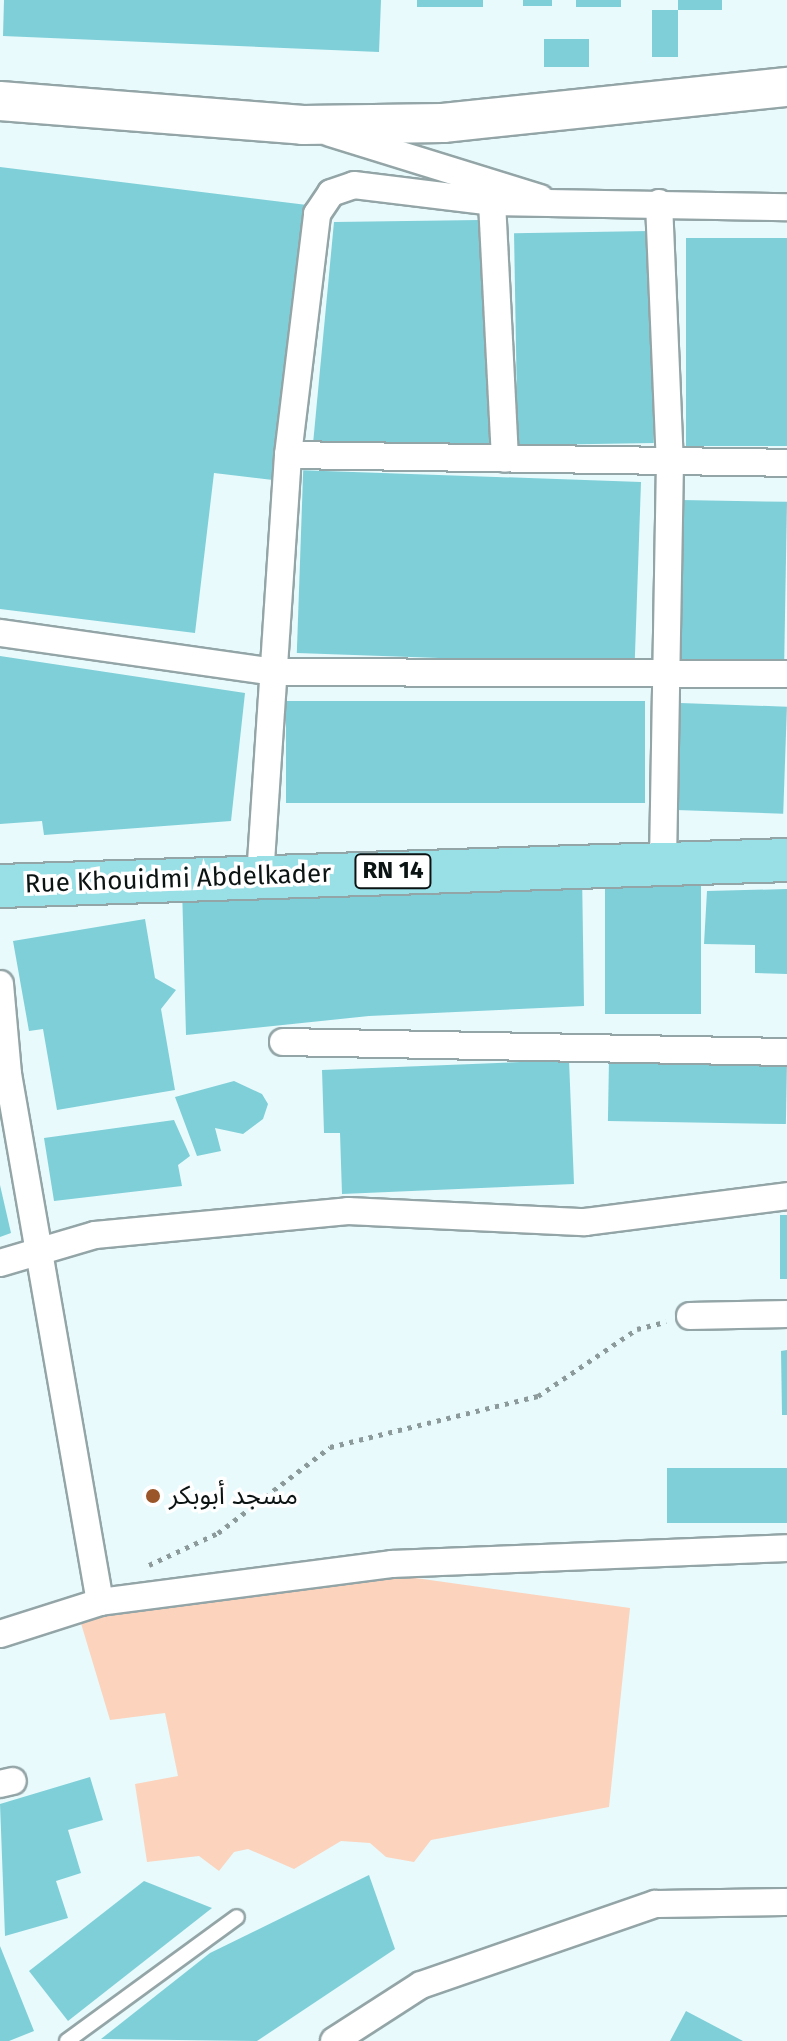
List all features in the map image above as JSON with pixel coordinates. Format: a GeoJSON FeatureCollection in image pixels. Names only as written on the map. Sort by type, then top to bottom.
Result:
{"type":"FeatureCollection","features":[{"type":"Feature","properties":{"kind":"main road","name":"Rue Khouidmi Abdelkader"},"geometry":{"type":"LineString","coordinates":[[0,886],[663,860],[787,860]]}},
{"type":"Feature","properties":{"kind":"street"},"geometry":{"type":"LineString","coordinates":[[0,101],[303,125],[443,123],[787,87]]}},
{"type":"Feature","properties":{"kind":"street"},"geometry":{"type":"LineString","coordinates":[[303,125],[530,190],[545,203]]}},
{"type":"Feature","properties":{"kind":"street"},"geometry":{"type":"LineString","coordinates":[[260,877],[288,455],[317,214],[331,193],[354,185],[492,202],[787,207]]}},
{"type":"Feature","properties":{"kind":"street"},"geometry":{"type":"LineString","coordinates":[[492,202],[505,459]]}},
{"type":"Feature","properties":{"kind":"street"},"geometry":{"type":"LineString","coordinates":[[659,203],[670,461],[663,860]]}},
{"type":"Feature","properties":{"kind":"street"},"geometry":{"type":"LineString","coordinates":[[288,455],[787,463]]}},
{"type":"Feature","properties":{"kind":"street"},"geometry":{"type":"LineString","coordinates":[[0,633],[273,672],[787,674]]}},
{"type":"Feature","properties":{"kind":"street"},"geometry":{"type":"LineString","coordinates":[[0,984],[4,1076],[40,1250],[97,1589]]}},
{"type":"Feature","properties":{"kind":"street"},"geometry":{"type":"LineString","coordinates":[[283,1042],[787,1052]]}},
{"type":"Feature","properties":{"kind":"street"},"geometry":{"type":"LineString","coordinates":[[0,1263],[95,1235],[348,1211],[585,1222],[787,1196]]}},
{"type":"Feature","properties":{"kind":"street"},"geometry":{"type":"LineString","coordinates":[[690,1316],[787,1314]]}},
{"type":"Feature","properties":{"kind":"street"},"geometry":{"type":"LineString","coordinates":[[0,1634],[97,1589],[392,1564],[787,1548]]}},
{"type":"Feature","properties":{"kind":"street"},"geometry":{"type":"LineString","coordinates":[[334,2041],[421,1985],[655,1904],[787,1902]]}},
{"type":"Feature","properties":{"kind":"lane"},"geometry":{"type":"LineString","coordinates":[[67,2041],[237,1917]]}},
{"type":"Feature","properties":{"kind":"path"},"geometry":{"type":"LineString","coordinates":[[97,1589],[218,1533],[330,1447],[538,1396],[637,1329],[690,1316]]}},
{"type":"Feature","properties":{"kind":"shaded area"},"geometry":{"type":"Polygon","coordinates":[[[387,1574],[630,1608],[609,1807],[431,1840],[414,1862],[386,1857],[370,1843],[341,1841],[294,1869],[248,1849],[234,1852],[219,1871],[199,1856],[147,1862],[135,1784],[178,1776],[165,1713],[110,1720],[80,1620],[387,1574]]]}},
{"type":"Feature","properties":{"kind":"building"},"geometry":{"type":"Polygon","coordinates":[[[4,0],[381,0],[379,52],[3,36],[4,0]]]}},
{"type":"Feature","properties":{"kind":"building"},"geometry":{"type":"Polygon","coordinates":[[[417,0],[483,0],[483,7],[417,7],[417,0]]]}},
{"type":"Feature","properties":{"kind":"building"},"geometry":{"type":"Polygon","coordinates":[[[523,0],[552,0],[552,6],[523,6],[523,0]]]}},
{"type":"Feature","properties":{"kind":"building"},"geometry":{"type":"Polygon","coordinates":[[[576,0],[621,0],[621,7],[576,7],[576,0]]]}},
{"type":"Feature","properties":{"kind":"building"},"geometry":{"type":"Polygon","coordinates":[[[678,0],[722,0],[722,10],[678,10],[678,0]]]}},
{"type":"Feature","properties":{"kind":"building"},"geometry":{"type":"Polygon","coordinates":[[[652,10],[678,10],[678,57],[652,57],[652,10]]]}},
{"type":"Feature","properties":{"kind":"building"},"geometry":{"type":"Polygon","coordinates":[[[544,39],[589,39],[589,67],[544,67],[544,39]]]}},
{"type":"Feature","properties":{"kind":"building"},"geometry":{"type":"Polygon","coordinates":[[[0,167],[307,205],[273,480],[214,473],[195,633],[0,609],[0,167]]]}},
{"type":"Feature","properties":{"kind":"building"},"geometry":{"type":"Polygon","coordinates":[[[480,220],[494,446],[313,444],[334,222],[480,220]]]}},
{"type":"Feature","properties":{"kind":"building"},"geometry":{"type":"Polygon","coordinates":[[[650,231],[654,443],[518,445],[514,233],[650,231]]]}},
{"type":"Feature","properties":{"kind":"building"},"geometry":{"type":"Polygon","coordinates":[[[686,238],[787,238],[787,446],[686,446],[686,238]]]}},
{"type":"Feature","properties":{"kind":"building"},"geometry":{"type":"Polygon","coordinates":[[[303,470],[641,482],[635,665],[297,653],[303,470]]]}},
{"type":"Feature","properties":{"kind":"building"},"geometry":{"type":"Polygon","coordinates":[[[681,500],[787,502],[784,661],[678,659],[681,500]]]}},
{"type":"Feature","properties":{"kind":"building"},"geometry":{"type":"Polygon","coordinates":[[[0,656],[245,693],[231,821],[44,835],[42,821],[0,824],[0,656]]]}},
{"type":"Feature","properties":{"kind":"building"},"geometry":{"type":"Polygon","coordinates":[[[286,701],[645,701],[645,803],[286,803],[286,701]]]}},
{"type":"Feature","properties":{"kind":"building"},"geometry":{"type":"Polygon","coordinates":[[[680,703],[787,707],[783,814],[676,810],[680,703]]]}},
{"type":"Feature","properties":{"kind":"building"},"geometry":{"type":"Polygon","coordinates":[[[582,871],[584,1006],[369,1016],[186,1035],[182,887],[582,871]]]}},
{"type":"Feature","properties":{"kind":"building"},"geometry":{"type":"Polygon","coordinates":[[[605,878],[701,878],[701,1014],[605,1014],[605,878]]]}},
{"type":"Feature","properties":{"kind":"building"},"geometry":{"type":"Polygon","coordinates":[[[787,889],[787,974],[755,973],[755,945],[704,944],[707,891],[787,889]]]}},
{"type":"Feature","properties":{"kind":"building"},"geometry":{"type":"Polygon","coordinates":[[[145,919],[155,978],[176,990],[161,1009],[175,1090],[57,1110],[43,1029],[29,1031],[13,941],[145,919]]]}},
{"type":"Feature","properties":{"kind":"building"},"geometry":{"type":"Polygon","coordinates":[[[609,1059],[787,1062],[786,1124],[608,1121],[609,1059]]]}},
{"type":"Feature","properties":{"kind":"building"},"geometry":{"type":"Polygon","coordinates":[[[569,1060],[574,1184],[342,1194],[340,1133],[324,1133],[322,1070],[569,1060]]]}},
{"type":"Feature","properties":{"kind":"building"},"geometry":{"type":"Polygon","coordinates":[[[234,1081],[262,1094],[268,1104],[263,1119],[243,1134],[215,1128],[221,1151],[197,1156],[175,1097],[234,1081]]]}},
{"type":"Feature","properties":{"kind":"building"},"geometry":{"type":"Polygon","coordinates":[[[174,1120],[190,1156],[178,1165],[182,1186],[54,1201],[44,1138],[174,1120]]]}},
{"type":"Feature","properties":{"kind":"building"},"geometry":{"type":"Polygon","coordinates":[[[0,1185],[11,1233],[0,1237],[0,1185]]]}},
{"type":"Feature","properties":{"kind":"building"},"geometry":{"type":"Polygon","coordinates":[[[780,1215],[787,1215],[787,1279],[780,1279],[780,1215]]]}},
{"type":"Feature","properties":{"kind":"building"},"geometry":{"type":"Polygon","coordinates":[[[787,1350],[787,1415],[782,1415],[781,1351],[787,1350]]]}},
{"type":"Feature","properties":{"kind":"building"},"geometry":{"type":"Polygon","coordinates":[[[667,1468],[787,1468],[787,1523],[667,1523],[667,1468]]]}},
{"type":"Feature","properties":{"kind":"building"},"geometry":{"type":"Polygon","coordinates":[[[90,1777],[103,1820],[68,1830],[81,1873],[56,1881],[68,1918],[5,1936],[0,1804],[90,1777]]]}},
{"type":"Feature","properties":{"kind":"building"},"geometry":{"type":"Polygon","coordinates":[[[369,1875],[395,1949],[257,2041],[101,2039],[210,1953],[369,1875]]]}},
{"type":"Feature","properties":{"kind":"building"},"geometry":{"type":"Polygon","coordinates":[[[144,1881],[212,1908],[68,2021],[29,1971],[144,1881]]]}},
{"type":"Feature","properties":{"kind":"building"},"geometry":{"type":"Polygon","coordinates":[[[0,1946],[34,2031],[9,2041],[0,2041],[0,1946]]]}},
{"type":"Feature","properties":{"kind":"building"},"geometry":{"type":"Polygon","coordinates":[[[686,2011],[743,2041],[670,2041],[686,2011]]]}},
{"type":"Feature","properties":{"kind":"place","name":"مسجد أبوبكر"},"geometry":{"type":"Point","coordinates":[153,1496]}}]}
